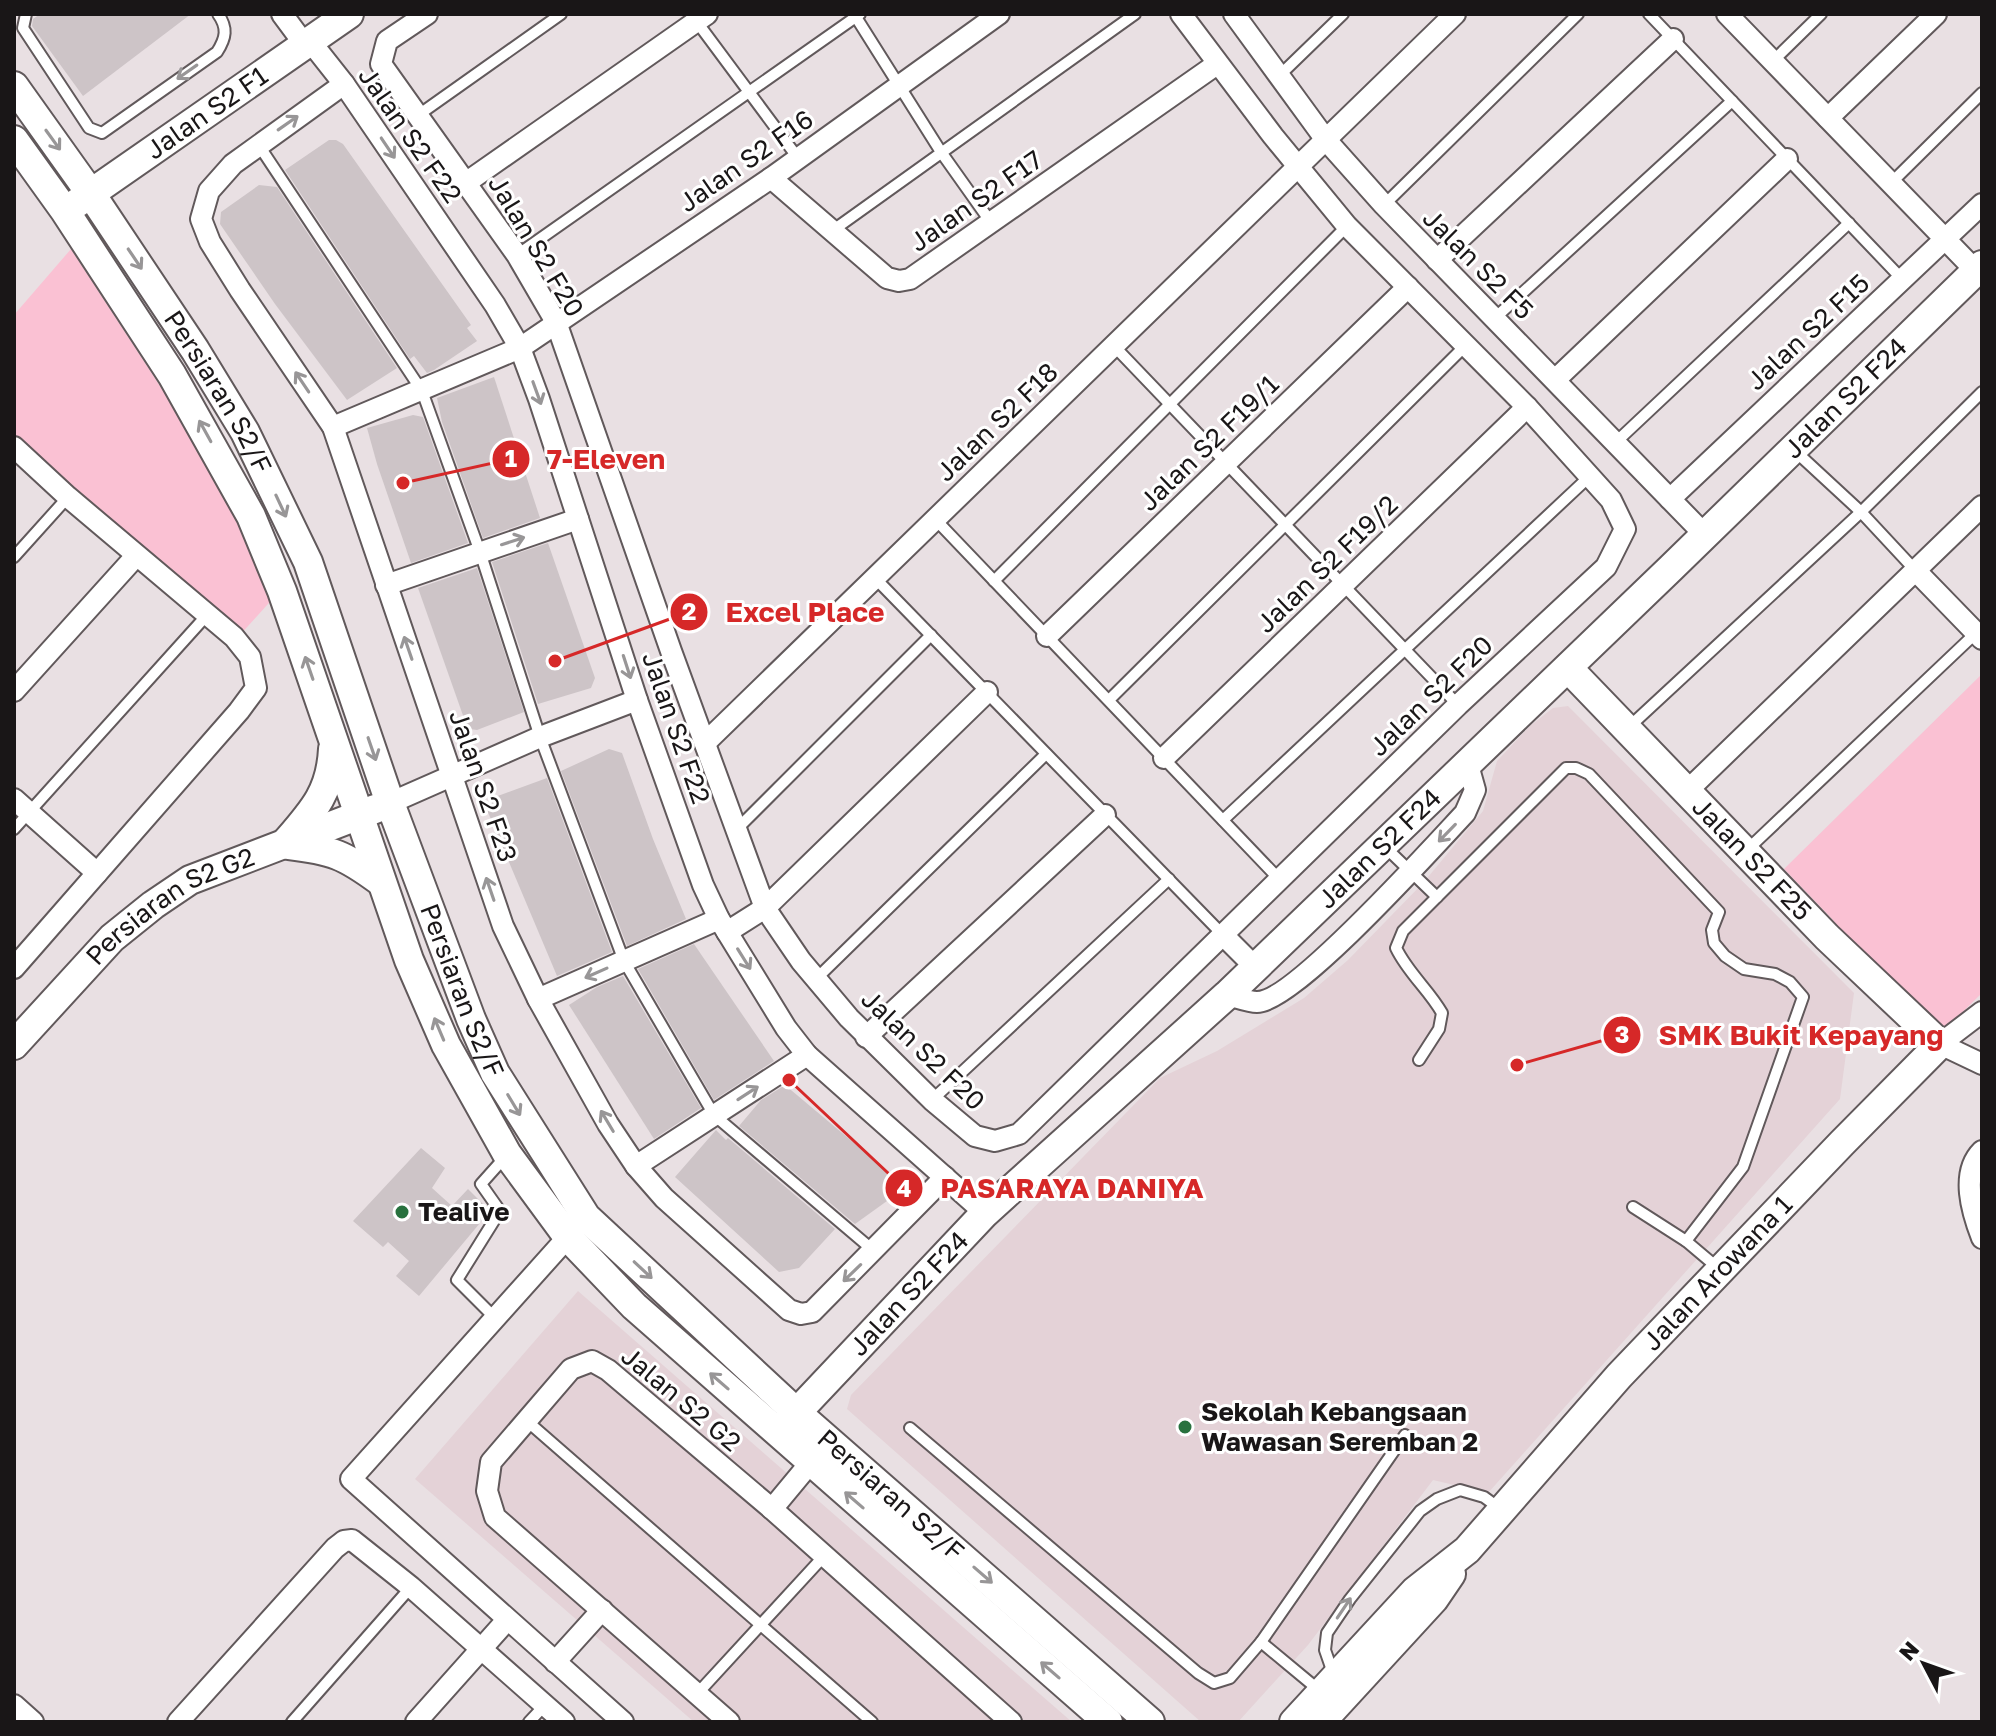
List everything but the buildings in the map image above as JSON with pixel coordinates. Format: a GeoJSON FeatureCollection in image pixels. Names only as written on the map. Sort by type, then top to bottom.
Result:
{"type":"FeatureCollection","features":[{"type":"Feature","properties":{"kind":"street","name":"Jalan S2 F22"},"geometry":{"type":"LineString","coordinates":[[282,14],[344,84],[495,305],[520,348],[637,700],[703,885],[723,926],[786,1028],[807,1055],[985,1213]]}},
{"type":"Feature","properties":{"kind":"street","name":"Jalan S2 F1"},"geometry":{"type":"LineString","coordinates":[[65,211],[349,14]]}},
{"type":"Feature","properties":{"kind":"street","name":"Jalan S2 F20"},"geometry":{"type":"LineString","coordinates":[[427,14],[387,41],[381,64],[517,255],[556,322],[765,908],[816,979],[866,1037],[975,1136],[995,1141],[1019,1134],[1458,705],[1606,567],[1625,529],[1611,500],[1590,476],[1527,407],[1347,226],[1298,167]]}},
{"type":"Feature","properties":{"kind":"street","name":"Jalan S2 F16"},"geometry":{"type":"LineString","coordinates":[[333,427],[520,348],[771,178],[999,14]]}},
{"type":"Feature","properties":{"kind":"street"},"geometry":{"type":"LineString","coordinates":[[1181,14],[1298,167]]}},
{"type":"Feature","properties":{"kind":"street","name":"Jalan S2 F5"},"geometry":{"type":"LineString","coordinates":[[1234,14],[1326,140],[1384,205],[1704,534]]}},
{"type":"Feature","properties":{"kind":"street","name":"Jalan S2 F18"},"geometry":{"type":"LineString","coordinates":[[705,743],[1455,14]]}},
{"type":"Feature","properties":{"kind":"street"},"geometry":{"type":"LineString","coordinates":[[1727,14],[1945,239],[1979,268]]}},
{"type":"Feature","properties":{"kind":"street"},"geometry":{"type":"LineString","coordinates":[[1828,118],[1936,14]]}},
{"type":"Feature","properties":{"kind":"street"},"geometry":{"type":"LineString","coordinates":[[467,182],[698,16]]}},
{"type":"Feature","properties":{"kind":"street"},"geometry":{"type":"LineString","coordinates":[[1437,260],[1673,39]]}},
{"type":"Feature","properties":{"kind":"street","name":"Jalan S2 F17"},"geometry":{"type":"LineString","coordinates":[[771,178],[887,278],[899,281],[910,279],[1217,64]]}},
{"type":"Feature","properties":{"kind":"street","name":"Jalan S2 F23"},"geometry":{"type":"LineString","coordinates":[[344,84],[233,164],[209,191],[201,219],[210,242],[240,290],[333,427],[503,926],[538,999],[608,1124],[636,1166],[664,1198],[789,1310],[801,1314],[812,1312],[945,1177]]}},
{"type":"Feature","properties":{"kind":"street","name":"Persiaran S2/F"},"geometry":{"type":"LineString","coordinates":[[14,86],[91,194],[195,350],[245,432],[308,562],[448,962],[495,1073],[577,1227],[634,1306],[788,1423],[1150,1722]]}},
{"type":"Feature","properties":{"kind":"street","name":"Persiaran S2/F"},"geometry":{"type":"LineString","coordinates":[[14,140],[65,211],[172,375],[251,516],[282,591],[409,960],[446,1045],[507,1154],[577,1227]]}},
{"type":"Feature","properties":{"kind":"street"},"geometry":{"type":"LineString","coordinates":[[1555,380],[1787,159]]}},
{"type":"Feature","properties":{"kind":"street","name":"Jalan S2 F15"},"geometry":{"type":"LineString","coordinates":[[1670,499],[1982,204]]}},
{"type":"Feature","properties":{"kind":"street","name":"Jalan S2 F24"},"geometry":{"type":"LineString","coordinates":[[788,1423],[985,1213],[1227,995],[1979,268]]}},
{"type":"Feature","properties":{"kind":"street","name":"Jalan S2 F19/1"},"geometry":{"type":"LineString","coordinates":[[1047,636],[1408,287]]}},
{"type":"Feature","properties":{"kind":"street","name":"Jalan S2 F19/2"},"geometry":{"type":"LineString","coordinates":[[1164,758],[1527,407]]}},
{"type":"Feature","properties":{"kind":"street"},"geometry":{"type":"LineString","coordinates":[[14,447],[136,556],[234,637],[250,657],[256,688],[14,968]]}},
{"type":"Feature","properties":{"kind":"street"},"geometry":{"type":"LineString","coordinates":[[1687,791],[1982,506]]}},
{"type":"Feature","properties":{"kind":"street"},"geometry":{"type":"LineString","coordinates":[[386,585],[578,519]]}},
{"type":"Feature","properties":{"kind":"street"},"geometry":{"type":"LineString","coordinates":[[14,691],[136,556]]}},
{"type":"Feature","properties":{"kind":"street"},"geometry":{"type":"LineString","coordinates":[[1915,570],[1980,633]]}},
{"type":"Feature","properties":{"kind":"street","name":"Jalan S2 F25"},"geometry":{"type":"LineString","coordinates":[[1568,668],[1827,937],[1940,1044]]}},
{"type":"Feature","properties":{"kind":"street"},"geometry":{"type":"LineString","coordinates":[[538,999],[624,961],[765,908],[987,692]]}},
{"type":"Feature","properties":{"kind":"street"},"geometry":{"type":"LineString","coordinates":[[390,803],[540,737],[637,700]]}},
{"type":"Feature","properties":{"kind":"street"},"geometry":{"type":"LineString","coordinates":[[284,845],[308,817],[327,787],[332,772],[334,742]]}},
{"type":"Feature","properties":{"kind":"street"},"geometry":{"type":"LineString","coordinates":[[1227,995],[1259,1003],[1283,991],[1317,964],[1465,813],[1475,790],[1468,765]]}},
{"type":"Feature","properties":{"kind":"street","name":"Persiaran S2 G2"},"geometry":{"type":"LineString","coordinates":[[14,1045],[112,938],[190,880],[390,803]]}},
{"type":"Feature","properties":{"kind":"street"},"geometry":{"type":"LineString","coordinates":[[21,806],[97,873]]}},
{"type":"Feature","properties":{"kind":"street"},"geometry":{"type":"LineString","coordinates":[[866,1037],[1105,815]]}},
{"type":"Feature","properties":{"kind":"street"},"geometry":{"type":"LineString","coordinates":[[284,845],[325,849],[340,854],[380,881]]}},
{"type":"Feature","properties":{"kind":"street"},"geometry":{"type":"LineString","coordinates":[[1224,936],[1255,967]]}},
{"type":"Feature","properties":{"kind":"street","name":"Jalan Arowana 1"},"geometry":{"type":"LineString","coordinates":[[1294,1722],[1328,1700],[1434,1599],[1467,1550],[1619,1376],[1940,1044],[1982,1012]]}},
{"type":"Feature","properties":{"kind":"street"},"geometry":{"type":"LineString","coordinates":[[1940,1044],[1982,1064]]}},
{"type":"Feature","properties":{"kind":"street"},"geometry":{"type":"LineString","coordinates":[[636,1166],[807,1055]]}},
{"type":"Feature","properties":{"kind":"street"},"geometry":{"type":"LineString","coordinates":[[1982,1151],[1975,1158],[1968,1181],[1982,1238]]}},
{"type":"Feature","properties":{"kind":"street"},"geometry":{"type":"LineString","coordinates":[[577,1227],[351,1479],[623,1722]]}},
{"type":"Feature","properties":{"kind":"street","name":"Jalan S2 G2"},"geometry":{"type":"LineString","coordinates":[[729,1722],[495,1517],[487,1491],[491,1462],[571,1369],[592,1361],[608,1370],[772,1509],[1002,1719]]}},
{"type":"Feature","properties":{"kind":"street","name":"Persiaran S2/F"},"geometry":{"type":"LineString","coordinates":[[788,1423],[811,1462],[1108,1722]]}},
{"type":"Feature","properties":{"kind":"street"},"geometry":{"type":"LineString","coordinates":[[772,1509],[811,1462]]}},
{"type":"Feature","properties":{"kind":"street"},"geometry":{"type":"LineString","coordinates":[[178,1722],[335,1548],[344,1541],[352,1540],[411,1587],[564,1722]]}},
{"type":"Feature","properties":{"kind":"street"},"geometry":{"type":"LineString","coordinates":[[555,1662],[602,1610]]}},
{"type":"Feature","properties":{"kind":"street"},"geometry":{"type":"LineString","coordinates":[[416,1722],[507,1620]]}},
{"type":"Feature","properties":{"kind":"street"},"geometry":{"type":"LineString","coordinates":[[14,1705],[33,1722]]}},
{"type":"Feature","properties":{"kind":"lane"},"geometry":{"type":"LineString","coordinates":[[26,14],[23,28],[89,128],[102,133],[217,52],[225,39],[224,24],[218,14]]}},
{"type":"Feature","properties":{"kind":"lane"},"geometry":{"type":"LineString","coordinates":[[417,116],[561,14]]}},
{"type":"Feature","properties":{"kind":"lane"},"geometry":{"type":"LineString","coordinates":[[832,231],[1135,14]]}},
{"type":"Feature","properties":{"kind":"lane"},"geometry":{"type":"LineString","coordinates":[[1279,76],[1343,14]]}},
{"type":"Feature","properties":{"kind":"lane"},"geometry":{"type":"LineString","coordinates":[[1384,205],[1578,14]]}},
{"type":"Feature","properties":{"kind":"lane"},"geometry":{"type":"LineString","coordinates":[[1649,14],[1902,279]]}},
{"type":"Feature","properties":{"kind":"lane"},"geometry":{"type":"LineString","coordinates":[[1773,61],[1821,14]]}},
{"type":"Feature","properties":{"kind":"lane"},"geometry":{"type":"LineString","coordinates":[[517,255],[857,15],[941,152],[990,221]]}},
{"type":"Feature","properties":{"kind":"lane"},"geometry":{"type":"LineString","coordinates":[[698,16],[798,158]]}},
{"type":"Feature","properties":{"kind":"lane"},"geometry":{"type":"LineString","coordinates":[[1891,183],[1982,93]]}},
{"type":"Feature","properties":{"kind":"lane"},"geometry":{"type":"LineString","coordinates":[[1495,318],[1732,101]]}},
{"type":"Feature","properties":{"kind":"lane"},"geometry":{"type":"LineString","coordinates":[[258,144],[422,391],[480,552],[540,737],[624,961],[714,1115],[874,1251]]}},
{"type":"Feature","properties":{"kind":"lane"},"geometry":{"type":"LineString","coordinates":[[1615,443],[1849,223]]}},
{"type":"Feature","properties":{"kind":"lane"},"geometry":{"type":"LineString","coordinates":[[994,581],[1347,226]]}},
{"type":"Feature","properties":{"kind":"lane"},"geometry":{"type":"LineString","coordinates":[[1109,700],[1466,345]]}},
{"type":"Feature","properties":{"kind":"lane"},"geometry":{"type":"LineString","coordinates":[[1114,346],[1458,705]]}},
{"type":"Feature","properties":{"kind":"lane"},"geometry":{"type":"LineString","coordinates":[[1628,729],[1861,512],[1982,392]]}},
{"type":"Feature","properties":{"kind":"lane"},"geometry":{"type":"LineString","coordinates":[[1793,448],[1861,512],[1915,570]]}},
{"type":"Feature","properties":{"kind":"lane"},"geometry":{"type":"LineString","coordinates":[[1223,820],[1590,476]]}},
{"type":"Feature","properties":{"kind":"lane"},"geometry":{"type":"LineString","coordinates":[[14,557],[68,497]]}},
{"type":"Feature","properties":{"kind":"lane"},"geometry":{"type":"LineString","coordinates":[[935,519],[1279,879]]}},
{"type":"Feature","properties":{"kind":"lane"},"geometry":{"type":"LineString","coordinates":[[875,578],[1224,936]]}},
{"type":"Feature","properties":{"kind":"lane"},"geometry":{"type":"LineString","coordinates":[[14,829],[21,806],[207,615]]}},
{"type":"Feature","properties":{"kind":"lane"},"geometry":{"type":"LineString","coordinates":[[1745,853],[1980,633]]}},
{"type":"Feature","properties":{"kind":"lane"},"geometry":{"type":"LineString","coordinates":[[738,828],[931,635]]}},
{"type":"Feature","properties":{"kind":"lane"},"geometry":{"type":"LineString","coordinates":[[816,979],[1046,754]]}},
{"type":"Feature","properties":{"kind":"lane"},"geometry":{"type":"LineString","coordinates":[[1419,1060],[1439,1029],[1442,1013],[1435,1000],[1404,965],[1396,948],[1403,931],[1566,768],[1576,768],[1589,774],[1719,912],[1712,930],[1714,943],[1725,956],[1744,969],[1775,974],[1790,982],[1803,997],[1743,1167],[1686,1241]]}},
{"type":"Feature","properties":{"kind":"lane"},"geometry":{"type":"LineString","coordinates":[[1382,844],[1437,897]]}},
{"type":"Feature","properties":{"kind":"lane"},"geometry":{"type":"LineString","coordinates":[[932,1100],[1169,879]]}},
{"type":"Feature","properties":{"kind":"lane"},"geometry":{"type":"LineString","coordinates":[[495,1318],[457,1280],[500,1211],[481,1184],[507,1154]]}},
{"type":"Feature","properties":{"kind":"lane"},"geometry":{"type":"LineString","coordinates":[[1633,1207],[1686,1241],[1720,1270]]}},
{"type":"Feature","properties":{"kind":"lane"},"geometry":{"type":"LineString","coordinates":[[527,1421],[872,1722]]}},
{"type":"Feature","properties":{"kind":"lane"},"geometry":{"type":"LineString","coordinates":[[910,1428],[1198,1673],[1214,1683],[1230,1678],[1261,1642],[1405,1435]]}},
{"type":"Feature","properties":{"kind":"lane"},"geometry":{"type":"LineString","coordinates":[[1328,1700],[1327,1633],[1420,1511],[1437,1499],[1460,1490],[1484,1497],[1503,1511]]}},
{"type":"Feature","properties":{"kind":"lane"},"geometry":{"type":"LineString","coordinates":[[697,1694],[824,1556]]}},
{"type":"Feature","properties":{"kind":"lane"},"geometry":{"type":"LineString","coordinates":[[292,1722],[411,1587]]}},
{"type":"Feature","properties":{"kind":"lane"},"geometry":{"type":"LineString","coordinates":[[1261,1642],[1328,1700]]}},
{"type":"Feature","properties":{"kind":"lane"},"geometry":{"type":"LineString","coordinates":[[529,1722],[545,1705]]}},
{"type":"Feature","properties":{"kind":"shaded area"},"geometry":{"type":"Polygon","coordinates":[[[71,249],[247,520],[277,594],[239,636],[14,445],[14,315],[71,249]]]}},
{"type":"Feature","properties":{"kind":"shaded area"},"geometry":{"type":"Polygon","coordinates":[[[1982,674],[1982,993],[1934,1040],[1832,919],[1784,869],[1982,674]]]}},
{"type":"Feature","properties":{"kind":"shaded area"},"geometry":{"type":"Polygon","coordinates":[[[1568,706],[1854,993],[1840,1099],[1488,1493],[1433,1480],[1308,1645],[1238,1722],[1201,1722],[847,1409],[851,1395],[1160,1078],[1217,1051],[1304,998],[1348,960],[1423,883],[1483,811],[1497,761],[1530,726],[1553,708],[1568,706]]]}},
{"type":"Feature","properties":{"kind":"shaded area"},"geometry":{"type":"Polygon","coordinates":[[[578,1291],[1072,1722],[694,1722],[415,1479],[578,1291]]]}},
{"type":"Feature","properties":{"kind":"place","name":"7-Eleven"},"geometry":{"type":"Point","coordinates":[403,483]}},
{"type":"Feature","properties":{"kind":"place","name":"Excel Place"},"geometry":{"type":"Point","coordinates":[555,661]}},
{"type":"Feature","properties":{"kind":"place","name":"SMK Bukit Kepayang"},"geometry":{"type":"Point","coordinates":[1517,1065]}},
{"type":"Feature","properties":{"kind":"place","name":"PASARAYA DANIYA"},"geometry":{"type":"Point","coordinates":[789,1080]}},
{"type":"Feature","properties":{"kind":"place","name":"Tealive"},"geometry":{"type":"Point","coordinates":[402,1212]}},
{"type":"Feature","properties":{"kind":"place","name":"Sekolah Kebangsaan Wawasan Seremban 2"},"geometry":{"type":"Point","coordinates":[1185,1427]}}]}
